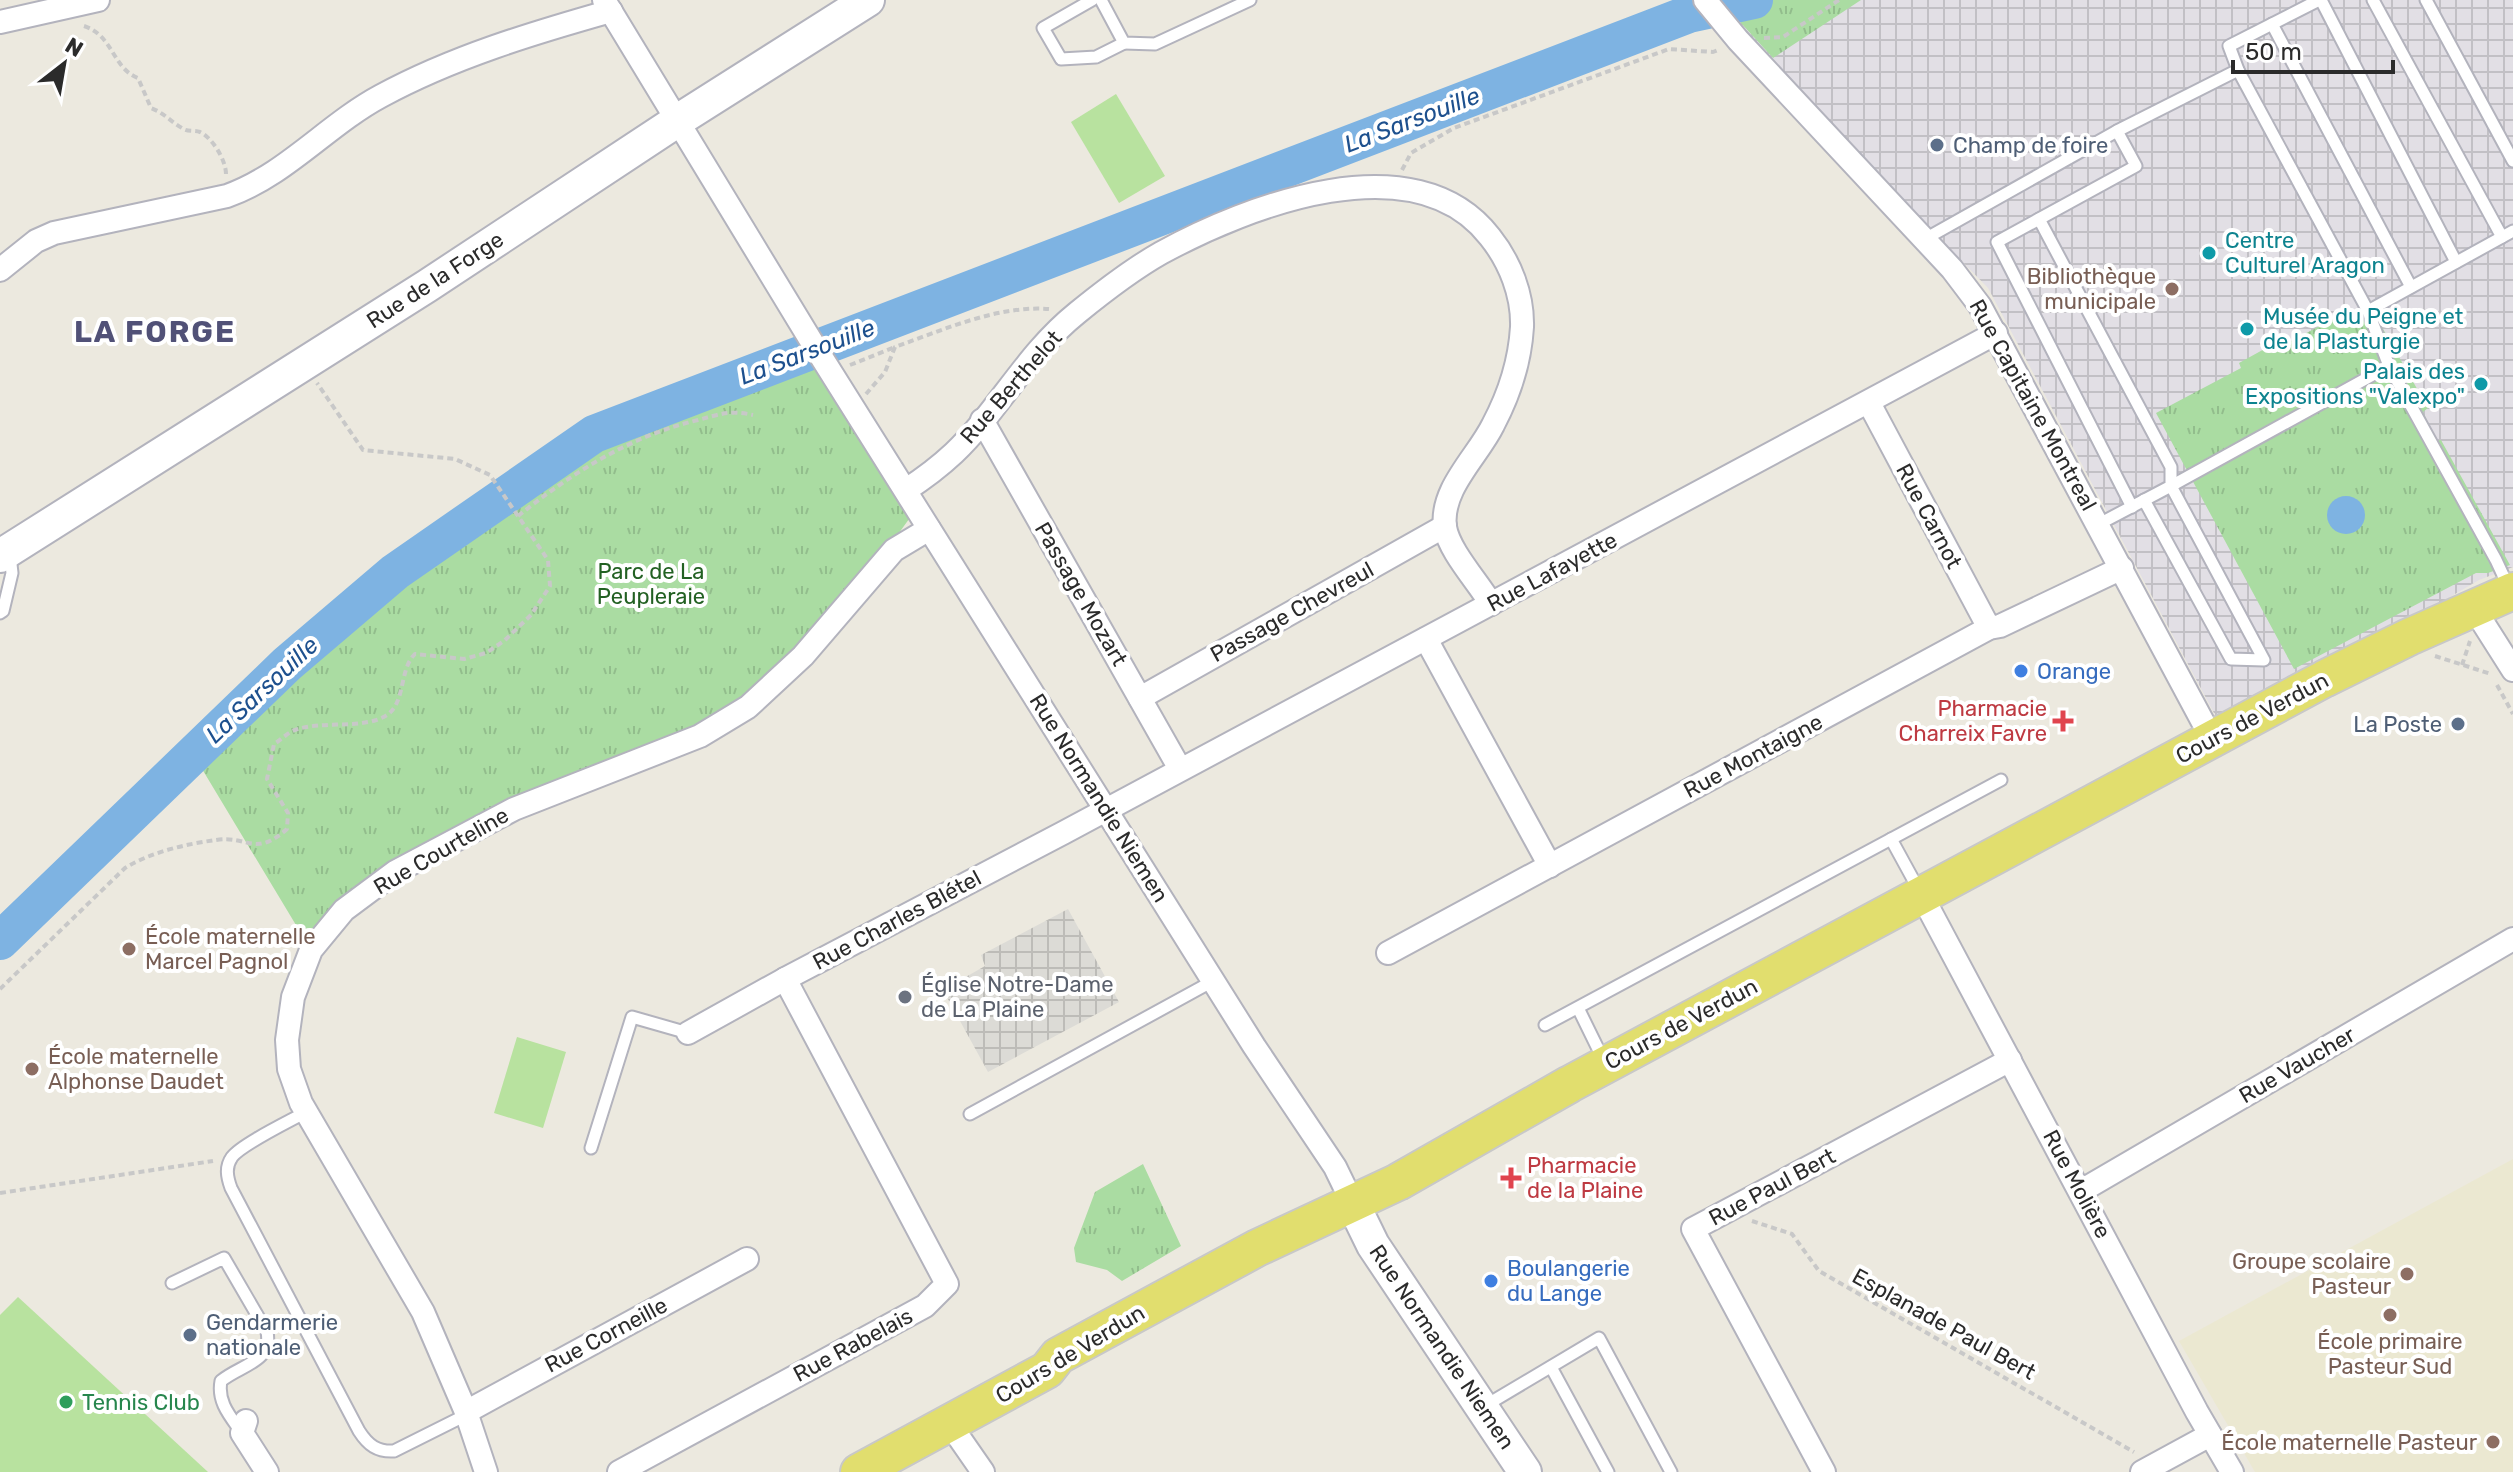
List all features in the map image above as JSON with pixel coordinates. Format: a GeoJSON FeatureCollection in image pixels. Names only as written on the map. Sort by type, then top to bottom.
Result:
{"type":"FeatureCollection","features":[{"type":"Feature","properties":{"kind":"main road","name":"Rue de la Forge"},"geometry":{"type":"LineString","coordinates":[[4,553],[427,286],[677,121],[868,0]]}},
{"type":"Feature","properties":{"kind":"main road","name":"Cours de Verdun"},"geometry":{"type":"LineString","coordinates":[[859,1472],[1047,1370],[1058,1356],[1257,1248],[1398,1182],[1606,1065],[2212,739],[2409,637],[2512,591]]}},
{"type":"Feature","properties":{"kind":"main road","name":"Rue Normandie Niemen"},"geometry":{"type":"LineString","coordinates":[[1352,1202],[1373,1245],[1525,1472]]}},
{"type":"Feature","properties":{"kind":"street"},"geometry":{"type":"LineString","coordinates":[[0,22],[98,0]]}},
{"type":"Feature","properties":{"kind":"street","name":"Rue Capitaine Montreal"},"geometry":{"type":"LineString","coordinates":[[1705,0],[1964,283],[1996,333],[2212,739]]}},
{"type":"Feature","properties":{"kind":"street"},"geometry":{"type":"LineString","coordinates":[[0,270],[36,241],[54,233],[243,191],[279,170],[379,97],[425,75],[608,5]]}},
{"type":"Feature","properties":{"kind":"street","name":"Rue Normandie Niemen"},"geometry":{"type":"LineString","coordinates":[[608,5],[810,339],[1335,1167],[1352,1202]]}},
{"type":"Feature","properties":{"kind":"street","name":"Rue Berthelot"},"geometry":{"type":"LineString","coordinates":[[906,490],[955,452],[1033,355],[1073,316],[1159,254],[1248,212],[1291,198],[1349,189],[1394,188],[1426,194],[1454,206],[1482,227],[1501,252],[1520,300],[1522,327],[1511,383],[1492,427],[1450,497],[1445,526]]}},
{"type":"Feature","properties":{"kind":"street","name":"Rue Lafayette"},"geometry":{"type":"LineString","coordinates":[[1107,809],[1996,333]]}},
{"type":"Feature","properties":{"kind":"street","name":"Rue Carnot"},"geometry":{"type":"LineString","coordinates":[[1869,403],[1989,628]]}},
{"type":"Feature","properties":{"kind":"street","name":"Passage Mozart"},"geometry":{"type":"LineString","coordinates":[[982,420],[1180,769]]}},
{"type":"Feature","properties":{"kind":"street"},"geometry":{"type":"LineString","coordinates":[[1445,526],[1449,539],[1491,604]]}},
{"type":"Feature","properties":{"kind":"street","name":"Passage Chevreul"},"geometry":{"type":"LineString","coordinates":[[1140,698],[1445,526]]}},
{"type":"Feature","properties":{"kind":"street","name":"Rue Courteline"},"geometry":{"type":"LineString","coordinates":[[486,1472],[466,1412],[423,1312],[306,1112],[289,1069],[288,1024],[293,997],[311,950],[344,910],[395,872],[514,809],[700,736],[748,707],[803,656],[894,550],[929,529]]}},
{"type":"Feature","properties":{"kind":"street","name":"Rue Montaigne"},"geometry":{"type":"LineString","coordinates":[[1388,953],[1989,628],[2000,626],[2122,568]]}},
{"type":"Feature","properties":{"kind":"street"},"geometry":{"type":"LineString","coordinates":[[2473,607],[2513,670]]}},
{"type":"Feature","properties":{"kind":"street"},"geometry":{"type":"LineString","coordinates":[[1426,639],[1550,866]]}},
{"type":"Feature","properties":{"kind":"street","name":"Rue Charles Blétel"},"geometry":{"type":"LineString","coordinates":[[688,1033],[1107,809]]}},
{"type":"Feature","properties":{"kind":"street","name":"Rue Molière"},"geometry":{"type":"LineString","coordinates":[[1922,896],[2232,1472]]}},
{"type":"Feature","properties":{"kind":"street","name":"Rue Vaucher"},"geometry":{"type":"LineString","coordinates":[[2081,1191],[2513,939]]}},
{"type":"Feature","properties":{"kind":"street","name":"Rue Rabelais"},"geometry":{"type":"LineString","coordinates":[[619,1472],[925,1306],[947,1284],[785,979]]}},
{"type":"Feature","properties":{"kind":"street","name":"Rue Paul Bert"},"geometry":{"type":"LineString","coordinates":[[1824,1472],[1693,1229],[2010,1060]]}},
{"type":"Feature","properties":{"kind":"street","name":"Rue Corneille"},"geometry":{"type":"LineString","coordinates":[[466,1412],[747,1259]]}},
{"type":"Feature","properties":{"kind":"street"},"geometry":{"type":"LineString","coordinates":[[949,1423],[983,1472]]}},
{"type":"Feature","properties":{"kind":"street"},"geometry":{"type":"LineString","coordinates":[[244,1427],[267,1472]]}},
{"type":"Feature","properties":{"kind":"street"},"geometry":{"type":"LineString","coordinates":[[2149,1468],[2210,1435]]}},
{"type":"Feature","properties":{"kind":"lane"},"geometry":{"type":"LineString","coordinates":[[1092,0],[1043,28],[1061,59],[1096,57],[1124,43],[1155,44],[1250,0]]}},
{"type":"Feature","properties":{"kind":"lane"},"geometry":{"type":"LineString","coordinates":[[1101,0],[1124,43]]}},
{"type":"Feature","properties":{"kind":"lane"},"geometry":{"type":"LineString","coordinates":[[2456,262],[2320,0],[2229,46],[2238,70],[2368,311],[2389,366],[2512,591]]}},
{"type":"Feature","properties":{"kind":"lane"},"geometry":{"type":"LineString","coordinates":[[2368,311],[2507,234],[2373,0]]}},
{"type":"Feature","properties":{"kind":"lane"},"geometry":{"type":"LineString","coordinates":[[2426,0],[2513,161]]}},
{"type":"Feature","properties":{"kind":"lane"},"geometry":{"type":"LineString","coordinates":[[2272,24],[2411,287]]}},
{"type":"Feature","properties":{"kind":"lane"},"geometry":{"type":"LineString","coordinates":[[1925,239],[2117,131],[2238,70]]}},
{"type":"Feature","properties":{"kind":"lane"},"geometry":{"type":"LineString","coordinates":[[2117,131],[2136,166],[1997,242],[2132,507]]}},
{"type":"Feature","properties":{"kind":"lane"},"geometry":{"type":"LineString","coordinates":[[2039,219],[2171,467],[2171,486],[2264,660],[2231,659],[2144,500]]}},
{"type":"Feature","properties":{"kind":"lane"},"geometry":{"type":"LineString","coordinates":[[2099,524],[2389,366]]}},
{"type":"Feature","properties":{"kind":"lane"},"geometry":{"type":"LineString","coordinates":[[0,613],[12,573],[4,553]]}},
{"type":"Feature","properties":{"kind":"lane"},"geometry":{"type":"LineString","coordinates":[[1545,1025],[2001,780]]}},
{"type":"Feature","properties":{"kind":"lane"},"geometry":{"type":"LineString","coordinates":[[1891,839],[1922,896]]}},
{"type":"Feature","properties":{"kind":"lane"},"geometry":{"type":"LineString","coordinates":[[970,1114],[1214,980]]}},
{"type":"Feature","properties":{"kind":"lane"},"geometry":{"type":"LineString","coordinates":[[1578,1008],[1606,1065]]}},
{"type":"Feature","properties":{"kind":"lane"},"geometry":{"type":"LineString","coordinates":[[591,1148],[632,1017],[688,1033]]}},
{"type":"Feature","properties":{"kind":"lane"},"geometry":{"type":"LineString","coordinates":[[306,1112],[236,1153],[231,1158],[227,1174],[231,1188],[365,1440],[378,1450],[394,1451],[466,1412]]}},
{"type":"Feature","properties":{"kind":"lane"},"geometry":{"type":"LineString","coordinates":[[172,1283],[224,1258],[267,1332],[269,1343],[265,1354],[221,1381],[218,1393],[223,1406],[244,1427]]}},
{"type":"Feature","properties":{"kind":"lane"},"geometry":{"type":"LineString","coordinates":[[1482,1407],[1599,1338],[1671,1472]]}},
{"type":"Feature","properties":{"kind":"lane"},"geometry":{"type":"LineString","coordinates":[[1551,1367],[1608,1472]]}},
{"type":"Feature","properties":{"kind":"path"},"geometry":{"type":"LineString","coordinates":[[1398,176],[1411,153],[1454,128],[1669,49],[1713,52],[1733,34],[1783,37],[1839,0]]}},
{"type":"Feature","properties":{"kind":"path"},"geometry":{"type":"LineString","coordinates":[[71,6],[78,24],[103,35],[127,74],[138,78],[151,108],[165,113],[184,130],[200,132],[214,145],[226,168],[227,196]]}},
{"type":"Feature","properties":{"kind":"path"},"geometry":{"type":"LineString","coordinates":[[850,365],[966,322],[1035,308],[1055,309]]}},
{"type":"Feature","properties":{"kind":"path"},"geometry":{"type":"LineString","coordinates":[[850,402],[868,393],[875,385],[885,372],[895,347]]}},
{"type":"Feature","properties":{"kind":"path"},"geometry":{"type":"LineString","coordinates":[[0,989],[125,868],[142,858],[219,839],[250,844],[271,843],[287,829],[288,813],[267,779],[274,744],[294,730],[377,720],[391,713],[410,659],[415,654],[464,659],[486,653],[504,641],[531,615],[550,586],[548,560],[490,475],[455,459],[363,450],[304,364]]}},
{"type":"Feature","properties":{"kind":"path"},"geometry":{"type":"LineString","coordinates":[[518,516],[564,479],[664,428],[734,411],[753,415]]}},
{"type":"Feature","properties":{"kind":"path"},"geometry":{"type":"LineString","coordinates":[[2409,637],[2417,650],[2492,675],[2513,714]]}},
{"type":"Feature","properties":{"kind":"path"},"geometry":{"type":"LineString","coordinates":[[0,1193],[231,1158]]}},
{"type":"Feature","properties":{"kind":"path","name":"Esplanade Paul Bert"},"geometry":{"type":"LineString","coordinates":[[1723,1212],[1792,1234],[1819,1271],[2075,1416],[2149,1468]]}},
{"type":"Feature","properties":{"kind":"shaded area"},"geometry":{"type":"Polygon","coordinates":[[[1768,0],[2513,0],[2513,567],[2479,580],[2223,730],[1988,288],[1792,87],[1729,10],[1768,0]]]}},
{"type":"Feature","properties":{"kind":"shaded area"},"geometry":{"type":"Polygon","coordinates":[[[1068,909],[1119,1002],[988,1072],[943,990],[985,966],[981,955],[1068,909]]]}},
{"type":"Feature","properties":{"kind":"shaded area","name":"Groupe scolaire Pasteur"},"geometry":{"type":"Polygon","coordinates":[[[2513,1159],[2513,1472],[2255,1472],[2179,1341],[2513,1159]]]}},
{"type":"Feature","properties":{"kind":"green space"},"geometry":{"type":"Polygon","coordinates":[[[1768,0],[1861,0],[1773,58],[1729,10],[1768,0]]]}},
{"type":"Feature","properties":{"kind":"green space"},"geometry":{"type":"Polygon","coordinates":[[[1116,94],[1165,176],[1119,203],[1071,122],[1116,94]]]}},
{"type":"Feature","properties":{"kind":"green space"},"geometry":{"type":"Polygon","coordinates":[[[2370,306],[2428,408],[2423,412],[2437,441],[2441,440],[2510,565],[2488,573],[2476,573],[2294,669],[2156,413],[2241,368],[2239,363],[2277,342],[2280,347],[2352,309],[2356,315],[2370,306]]]}},
{"type":"Feature","properties":{"kind":"green space","name":"Parc de La Peupleraie"},"geometry":{"type":"Polygon","coordinates":[[[827,365],[917,508],[857,591],[748,707],[395,872],[311,950],[193,754],[287,664],[395,572],[594,434],[695,395],[827,365]]]}},
{"type":"Feature","properties":{"kind":"green space"},"geometry":{"type":"Polygon","coordinates":[[[517,1037],[566,1052],[543,1128],[494,1113],[517,1037]]]}},
{"type":"Feature","properties":{"kind":"green space"},"geometry":{"type":"Polygon","coordinates":[[[1143,1164],[1181,1246],[1122,1281],[1107,1270],[1076,1262],[1074,1248],[1095,1192],[1143,1164]]]}},
{"type":"Feature","properties":{"kind":"green space","name":"Tennis Club"},"geometry":{"type":"Polygon","coordinates":[[[18,1297],[208,1472],[0,1472],[0,1315],[18,1297]]]}},
{"type":"Feature","properties":{"kind":"water"},"geometry":{"type":"Polygon","coordinates":[[[2346,496],[2359,502],[2365,515],[2359,528],[2346,534],[2333,528],[2327,515],[2333,502],[2346,496]]]}},
{"type":"Feature","properties":{"kind":"waterway","name":"La Sarsouille"},"geometry":{"type":"LineString","coordinates":[[0,941],[287,664],[395,572],[594,434],[1689,14],[1754,0]]}},
{"type":"Feature","properties":{"kind":"place","name":"Champ de foire"},"geometry":{"type":"Point","coordinates":[1937,145]}},
{"type":"Feature","properties":{"kind":"place","name":"Centre Culturel Aragon"},"geometry":{"type":"Point","coordinates":[2209,253]}},
{"type":"Feature","properties":{"kind":"place","name":"Bibliothèque municipale"},"geometry":{"type":"Point","coordinates":[2172,289]}},
{"type":"Feature","properties":{"kind":"place","name":"Musée du Peigne et de la Plasturgie"},"geometry":{"type":"Point","coordinates":[2247,329]}},
{"type":"Feature","properties":{"kind":"place","name":"Palais des Expositions \"Valexpo\""},"geometry":{"type":"Point","coordinates":[2481,384]}},
{"type":"Feature","properties":{"kind":"place","name":"Orange"},"geometry":{"type":"Point","coordinates":[2021,671]}},
{"type":"Feature","properties":{"kind":"place","name":"Pharmacie Charreix Favre"},"geometry":{"type":"Point","coordinates":[2063,721]}},
{"type":"Feature","properties":{"kind":"place","name":"La Poste"},"geometry":{"type":"Point","coordinates":[2458,724]}},
{"type":"Feature","properties":{"kind":"place","name":"École maternelle Marcel Pagnol"},"geometry":{"type":"Point","coordinates":[129,949]}},
{"type":"Feature","properties":{"kind":"place","name":"Église Notre-Dame de La Plaine"},"geometry":{"type":"Point","coordinates":[905,997]}},
{"type":"Feature","properties":{"kind":"place","name":"École maternelle Alphonse Daudet"},"geometry":{"type":"Point","coordinates":[32,1069]}},
{"type":"Feature","properties":{"kind":"place","name":"Pharmacie de la Plaine"},"geometry":{"type":"Point","coordinates":[1511,1178]}},
{"type":"Feature","properties":{"kind":"place","name":"Groupe scolaire Pasteur"},"geometry":{"type":"Point","coordinates":[2407,1274]}},
{"type":"Feature","properties":{"kind":"place","name":"Boulangerie du Lange"},"geometry":{"type":"Point","coordinates":[1491,1281]}},
{"type":"Feature","properties":{"kind":"place","name":"École primaire Pasteur Sud"},"geometry":{"type":"Point","coordinates":[2390,1315]}},
{"type":"Feature","properties":{"kind":"place","name":"Gendarmerie nationale"},"geometry":{"type":"Point","coordinates":[190,1335]}},
{"type":"Feature","properties":{"kind":"place","name":"Tennis Club"},"geometry":{"type":"Point","coordinates":[66,1402]}},
{"type":"Feature","properties":{"kind":"place","name":"École maternelle Pasteur"},"geometry":{"type":"Point","coordinates":[2493,1442]}},
{"type":"Feature","properties":{"kind":"district","name":"LA FORGE"},"geometry":{"type":"Point","coordinates":[155,332]}}]}
